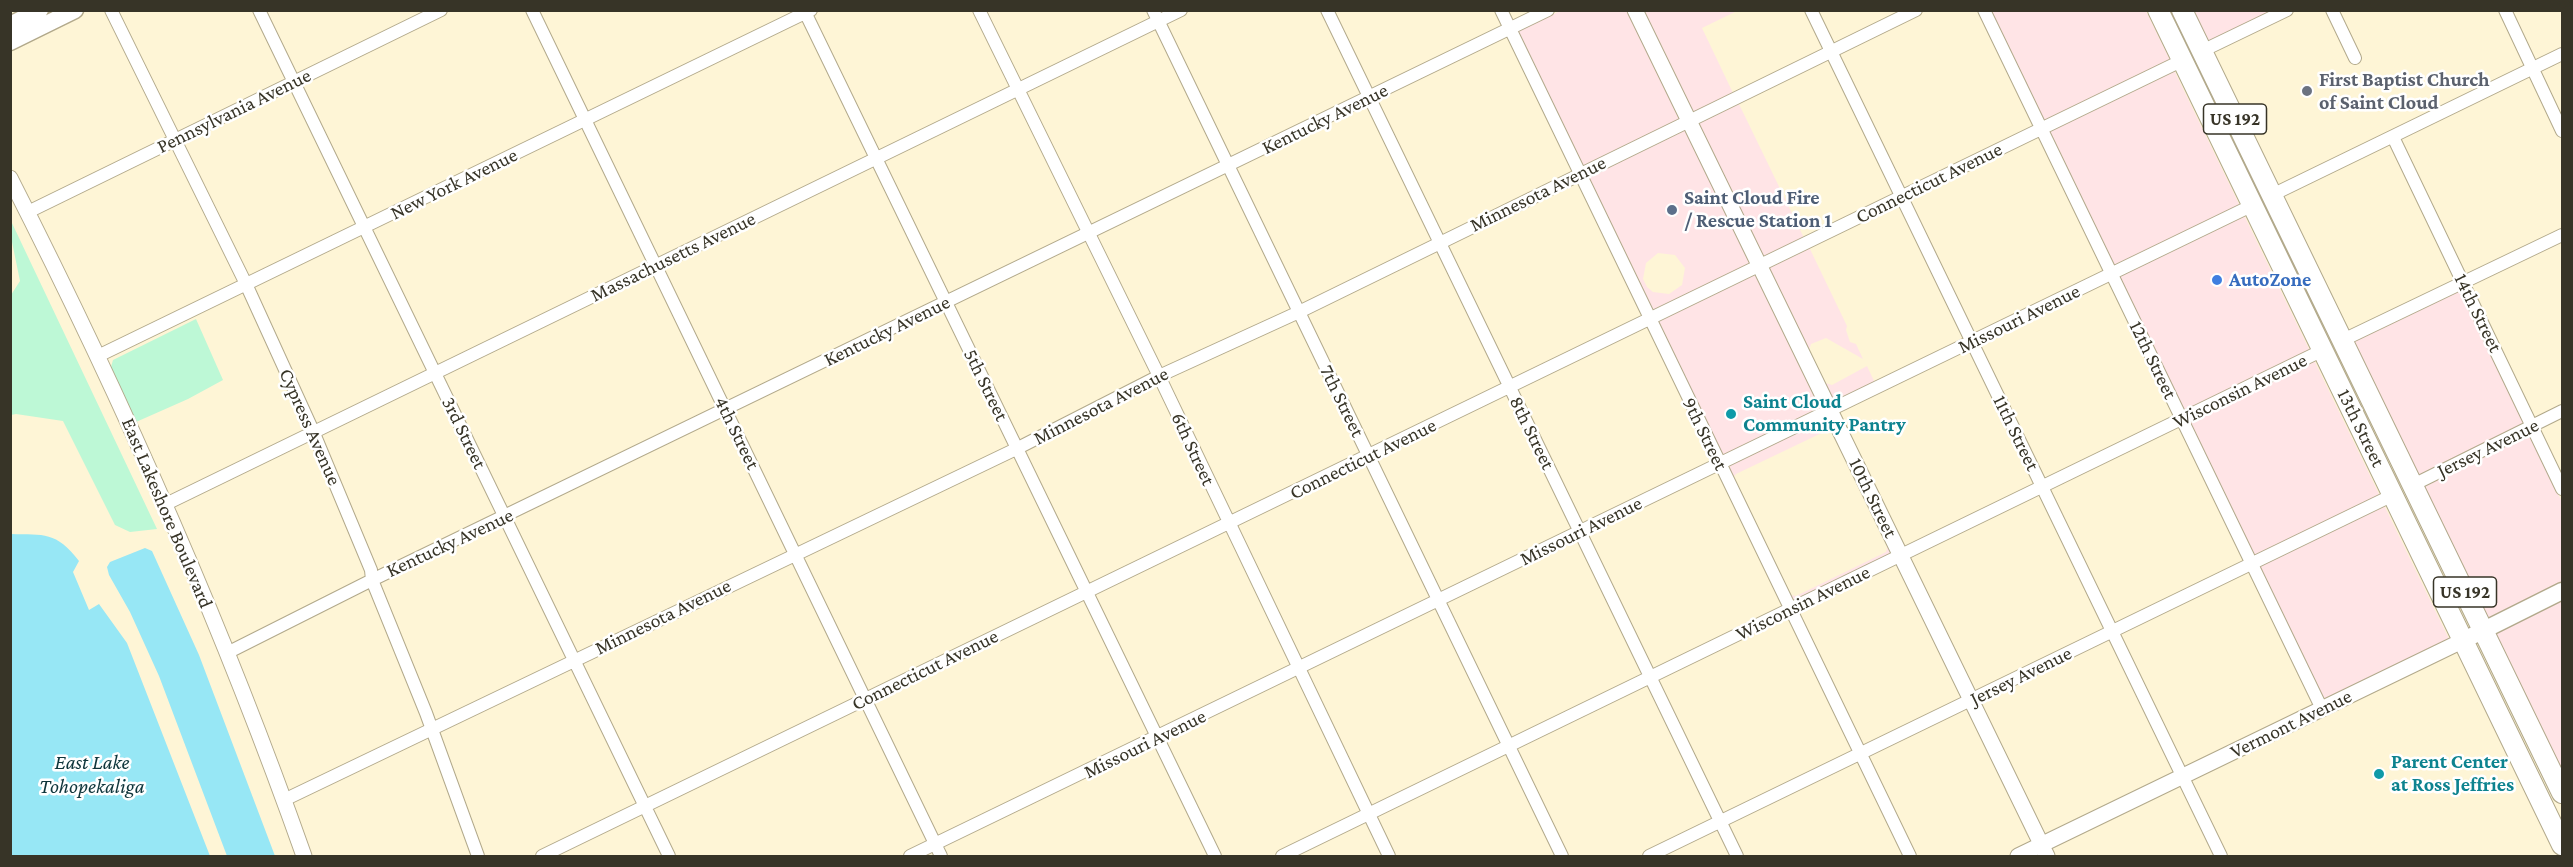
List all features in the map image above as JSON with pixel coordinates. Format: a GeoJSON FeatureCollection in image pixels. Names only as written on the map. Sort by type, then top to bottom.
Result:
{"type":"FeatureCollection","features":[{"type":"Feature","properties":{"kind":"highway","name":"13th Street"},"geometry":{"type":"LineString","coordinates":[[2158,10],[2562,845]]}},
{"type":"Feature","properties":{"kind":"highway"},"geometry":{"type":"LineString","coordinates":[[2168,10],[2183,42],[2202,51]]}},
{"type":"Feature","properties":{"kind":"highway","name":"13th Street"},"geometry":{"type":"LineString","coordinates":[[2182,10],[2483,631],[2560,782]]}},
{"type":"Feature","properties":{"kind":"highway"},"geometry":{"type":"LineString","coordinates":[[2183,60],[2193,63],[2200,71],[2222,115],[2239,129]]}},
{"type":"Feature","properties":{"kind":"highway"},"geometry":{"type":"LineString","coordinates":[[2236,171],[2256,188],[2272,195]]}},
{"type":"Feature","properties":{"kind":"highway"},"geometry":{"type":"LineString","coordinates":[[2253,205],[2263,206],[2271,211],[2288,228]]}},
{"type":"Feature","properties":{"kind":"highway"},"geometry":{"type":"LineString","coordinates":[[2308,318],[2324,333],[2343,340]]}},
{"type":"Feature","properties":{"kind":"highway"},"geometry":{"type":"LineString","coordinates":[[2323,350],[2343,356],[2356,369]]}},
{"type":"Feature","properties":{"kind":"highway"},"geometry":{"type":"LineString","coordinates":[[2518,751],[2538,771],[2560,782]]}},
{"type":"Feature","properties":{"kind":"highway"},"geometry":{"type":"LineString","coordinates":[[2536,788],[2550,790],[2562,801]]}},
{"type":"Feature","properties":{"kind":"main road"},"geometry":{"type":"LineString","coordinates":[[10,25],[40,10]]}},
{"type":"Feature","properties":{"kind":"main road"},"geometry":{"type":"LineString","coordinates":[[10,42],[75,10]]}},
{"type":"Feature","properties":{"kind":"main road","name":"Vermont Avenue"},"geometry":{"type":"LineString","coordinates":[[2464,639],[2562,591]]}},
{"type":"Feature","properties":{"kind":"street","name":"Cypress Avenue"},"geometry":{"type":"LineString","coordinates":[[111,10],[246,284],[313,431],[371,570],[372,580],[478,856]]}},
{"type":"Feature","properties":{"kind":"street","name":"3rd Street"},"geometry":{"type":"LineString","coordinates":[[259,10],[669,856]]}},
{"type":"Feature","properties":{"kind":"street","name":"Pennsylvania Avenue"},"geometry":{"type":"LineString","coordinates":[[28,212],[441,10]]}},
{"type":"Feature","properties":{"kind":"street","name":"4th Street"},"geometry":{"type":"LineString","coordinates":[[532,10],[941,856]]}},
{"type":"Feature","properties":{"kind":"street","name":"6th Street"},"geometry":{"type":"LineString","coordinates":[[979,10],[1159,376],[1389,856]]}},
{"type":"Feature","properties":{"kind":"street","name":"Massachusetts Avenue"},"geometry":{"type":"LineString","coordinates":[[166,504],[877,159],[1018,89],[1156,16],[1182,10]]}},
{"type":"Feature","properties":{"kind":"street","name":"8th Street"},"geometry":{"type":"LineString","coordinates":[[1328,10],[1737,856]]}},
{"type":"Feature","properties":{"kind":"street","name":"9th Street"},"geometry":{"type":"LineString","coordinates":[[1501,10],[1910,856]]}},
{"type":"Feature","properties":{"kind":"street","name":"Kentucky Avenue"},"geometry":{"type":"LineString","coordinates":[[227,653],[372,580],[1548,10]]}},
{"type":"Feature","properties":{"kind":"street","name":"10th Street"},"geometry":{"type":"LineString","coordinates":[[1635,10],[2044,851]]}},
{"type":"Feature","properties":{"kind":"street","name":"11th Street"},"geometry":{"type":"LineString","coordinates":[[1811,10],[2221,856]]}},
{"type":"Feature","properties":{"kind":"street","name":"Minnesota Avenue"},"geometry":{"type":"LineString","coordinates":[[284,800],[1016,449],[1159,376],[1299,312],[1916,10]]}},
{"type":"Feature","properties":{"kind":"street","name":"12th Street"},"geometry":{"type":"LineString","coordinates":[[1984,10],[2322,709]]}},
{"type":"Feature","properties":{"kind":"street"},"geometry":{"type":"LineString","coordinates":[[2202,51],[2287,10]]}},
{"type":"Feature","properties":{"kind":"street"},"geometry":{"type":"LineString","coordinates":[[2332,10],[2355,58]]}},
{"type":"Feature","properties":{"kind":"street"},"geometry":{"type":"LineString","coordinates":[[2505,10],[2562,131]]}},
{"type":"Feature","properties":{"kind":"street","name":"New York Avenue"},"geometry":{"type":"LineString","coordinates":[[98,356],[807,11]]}},
{"type":"Feature","properties":{"kind":"street","name":"5th Street"},"geometry":{"type":"LineString","coordinates":[[807,11],[1086,594],[1215,856]]}},
{"type":"Feature","properties":{"kind":"street","name":"7th Street"},"geometry":{"type":"LineString","coordinates":[[1156,16],[1563,856]]}},
{"type":"Feature","properties":{"kind":"street"},"geometry":{"type":"LineString","coordinates":[[2272,195],[2562,54]]}},
{"type":"Feature","properties":{"kind":"street","name":"Connecticut Avenue"},"geometry":{"type":"LineString","coordinates":[[542,856],[2183,60]]}},
{"type":"Feature","properties":{"kind":"street","name":"14th Street"},"geometry":{"type":"LineString","coordinates":[[2392,137],[2562,489]]}},
{"type":"Feature","properties":{"kind":"street","name":"East Lakeshore Boulevard"},"geometry":{"type":"LineString","coordinates":[[10,178],[98,356],[166,504],[227,653],[304,856]]}},
{"type":"Feature","properties":{"kind":"street","name":"Missouri Avenue"},"geometry":{"type":"LineString","coordinates":[[910,856],[1298,670],[2253,205]]}},
{"type":"Feature","properties":{"kind":"street"},"geometry":{"type":"LineString","coordinates":[[2343,340],[2562,235]]}},
{"type":"Feature","properties":{"kind":"street","name":"Wisconsin Avenue"},"geometry":{"type":"LineString","coordinates":[[1282,856],[2323,350]]}},
{"type":"Feature","properties":{"kind":"street","name":"Jersey Avenue"},"geometry":{"type":"LineString","coordinates":[[2413,485],[2562,411]]}},
{"type":"Feature","properties":{"kind":"street","name":"Jersey Avenue"},"geometry":{"type":"LineString","coordinates":[[1649,856],[2393,495]]}},
{"type":"Feature","properties":{"kind":"street","name":"Vermont Avenue"},"geometry":{"type":"LineString","coordinates":[[2018,856],[2044,851],[2183,777],[2464,639]]}},
{"type":"Feature","properties":{"kind":"shaded area"},"geometry":{"type":"Polygon","coordinates":[[[1560,11],[1629,11],[1681,119],[1583,167],[1517,31],[1560,11]]]}},
{"type":"Feature","properties":{"kind":"shaded area"},"geometry":{"type":"Polygon","coordinates":[[[1642,11],[1737,11],[1702,28],[1733,93],[1692,114],[1642,11]]]}},
{"type":"Feature","properties":{"kind":"shaded area"},"geometry":{"type":"Polygon","coordinates":[[[1991,11],[2146,11],[2170,60],[2044,122],[1991,11]]]}},
{"type":"Feature","properties":{"kind":"shaded area"},"geometry":{"type":"Polygon","coordinates":[[[2191,11],[2276,11],[2207,43],[2191,11]]]}},
{"type":"Feature","properties":{"kind":"shaded area"},"geometry":{"type":"Polygon","coordinates":[[[2174,70],[2240,206],[2114,268],[2048,131],[2174,70]]]}},
{"type":"Feature","properties":{"kind":"shaded area"},"geometry":{"type":"Polygon","coordinates":[[[1738,102],[1804,238],[1763,259],[1696,123],[1738,102]]]}},
{"type":"Feature","properties":{"kind":"shaded area"},"geometry":{"type":"Polygon","coordinates":[[[1686,128],[1753,264],[1652,312],[1587,176],[1686,128]],[[1658,253],[1646,263],[1643,279],[1653,292],[1669,294],[1682,285],[1685,268],[1675,255],[1658,253]]]}},
{"type":"Feature","properties":{"kind":"shaded area"},"geometry":{"type":"Polygon","coordinates":[[[2244,215],[2310,351],[2185,412],[2119,277],[2244,215]]]}},
{"type":"Feature","properties":{"kind":"shaded area"},"geometry":{"type":"Polygon","coordinates":[[[1809,247],[1847,326],[1850,342],[1856,344],[1863,359],[1826,338],[1811,344],[1809,350],[1825,383],[1832,385],[1867,366],[1875,383],[1833,404],[1767,268],[1809,247]]]}},
{"type":"Feature","properties":{"kind":"shaded area"},"geometry":{"type":"Polygon","coordinates":[[[1757,273],[1823,409],[1723,456],[1657,321],[1757,273]]]}},
{"type":"Feature","properties":{"kind":"shaded area"},"geometry":{"type":"Polygon","coordinates":[[[2461,290],[2562,502],[2562,585],[2489,622],[2352,342],[2461,290]]]}},
{"type":"Feature","properties":{"kind":"shaded area"},"geometry":{"type":"Polygon","coordinates":[[[2314,360],[2380,496],[2255,557],[2189,421],[2314,360]]]}},
{"type":"Feature","properties":{"kind":"shaded area"},"geometry":{"type":"Polygon","coordinates":[[[1827,418],[1894,554],[1794,602],[1784,581],[1791,595],[1796,596],[1886,552],[1888,545],[1830,429],[1736,474],[1733,478],[1727,466],[1827,418]]]}},
{"type":"Feature","properties":{"kind":"shaded area"},"geometry":{"type":"Polygon","coordinates":[[[2384,505],[2450,641],[2325,702],[2260,566],[2384,505]]]}},
{"type":"Feature","properties":{"kind":"shaded area"},"geometry":{"type":"Polygon","coordinates":[[[2562,596],[2562,769],[2561,770],[2493,631],[2562,596]]]}},
{"type":"Feature","properties":{"kind":"green space"},"geometry":{"type":"Polygon","coordinates":[[[11,221],[157,529],[130,532],[115,525],[63,421],[11,415],[11,295],[20,281],[11,237],[11,221]]]}},
{"type":"Feature","properties":{"kind":"green space"},"geometry":{"type":"Polygon","coordinates":[[[196,319],[223,380],[188,399],[136,422],[111,367],[113,360],[196,319]]]}},
{"type":"Feature","properties":{"kind":"water","name":"East Lake Tohopekaliga"},"geometry":{"type":"Polygon","coordinates":[[[11,534],[49,537],[63,544],[79,561],[73,572],[89,610],[99,604],[127,643],[210,856],[11,856],[11,534]]]}},
{"type":"Feature","properties":{"kind":"water"},"geometry":{"type":"Polygon","coordinates":[[[145,548],[152,551],[199,655],[275,856],[227,856],[159,676],[130,612],[109,575],[107,567],[110,562],[145,548]]]}},
{"type":"Feature","properties":{"kind":"place","name":"First Baptist Church of Saint Cloud"},"geometry":{"type":"Point","coordinates":[2307,91]}},
{"type":"Feature","properties":{"kind":"place","name":"Saint Cloud Fire / Rescue Station 1"},"geometry":{"type":"Point","coordinates":[1672,210]}},
{"type":"Feature","properties":{"kind":"place","name":"AutoZone"},"geometry":{"type":"Point","coordinates":[2217,280]}},
{"type":"Feature","properties":{"kind":"place","name":"Saint Cloud Community Pantry"},"geometry":{"type":"Point","coordinates":[1731,414]}},
{"type":"Feature","properties":{"kind":"place","name":"Parent Center at Ross Jeffries"},"geometry":{"type":"Point","coordinates":[2379,774]}}]}
